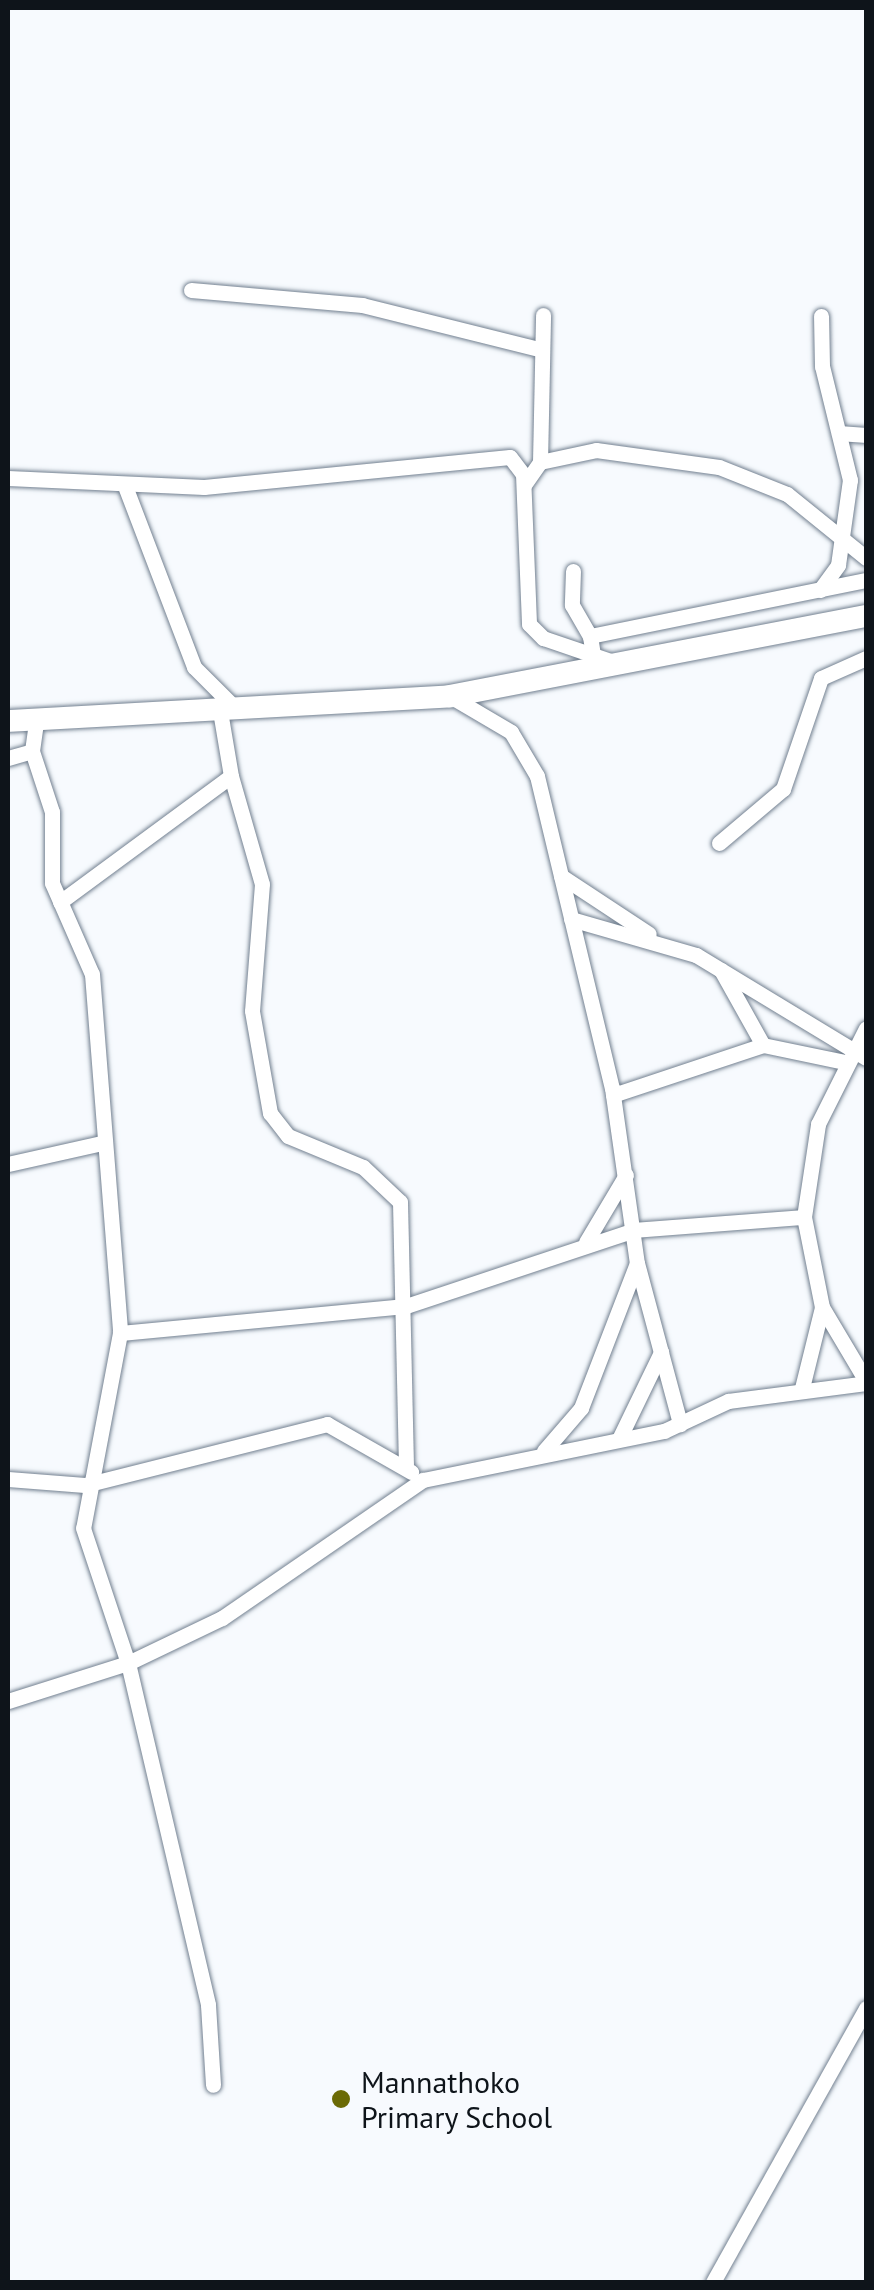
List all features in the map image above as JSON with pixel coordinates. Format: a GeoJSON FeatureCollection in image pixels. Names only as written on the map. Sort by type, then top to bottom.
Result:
{"type":"FeatureCollection","features":[{"type":"Feature","properties":{"kind":"street"},"geometry":{"type":"LineString","coordinates":[[191,290],[362,305],[539,348]]}},
{"type":"Feature","properties":{"kind":"street"},"geometry":{"type":"LineString","coordinates":[[523,486],[540,462],[542,316]]}},
{"type":"Feature","properties":{"kind":"street"},"geometry":{"type":"LineString","coordinates":[[820,316],[838,433],[850,480],[844,537],[820,590]]}},
{"type":"Feature","properties":{"kind":"street"},"geometry":{"type":"LineString","coordinates":[[838,433],[866,435]]}},
{"type":"Feature","properties":{"kind":"street"},"geometry":{"type":"LineString","coordinates":[[540,462],[596,450],[719,467],[787,494],[866,558]]}},
{"type":"Feature","properties":{"kind":"street"},"geometry":{"type":"LineString","coordinates":[[8,478],[204,487],[510,457],[523,486],[529,624],[628,668]]}},
{"type":"Feature","properties":{"kind":"street"},"geometry":{"type":"LineString","coordinates":[[125,486],[194,667],[205,688],[230,710],[231,776],[262,884],[252,1011],[270,1114],[288,1136],[363,1168],[400,1202],[406,1306],[406,1468]]}},
{"type":"Feature","properties":{"kind":"street"},"geometry":{"type":"LineString","coordinates":[[573,571],[572,605],[590,636],[593,655]]}},
{"type":"Feature","properties":{"kind":"street"},"geometry":{"type":"LineString","coordinates":[[590,636],[866,580]]}},
{"type":"Feature","properties":{"kind":"street"},"geometry":{"type":"LineString","coordinates":[[8,721],[450,696],[628,668],[866,616]]}},
{"type":"Feature","properties":{"kind":"street"},"geometry":{"type":"LineString","coordinates":[[719,843],[783,789],[821,678],[866,658]]}},
{"type":"Feature","properties":{"kind":"street"},"geometry":{"type":"LineString","coordinates":[[450,696],[529,750],[613,1095],[637,1263],[680,1424]]}},
{"type":"Feature","properties":{"kind":"street"},"geometry":{"type":"LineString","coordinates":[[36,721],[32,751],[52,812],[50,868],[60,902],[92,974],[102,1143],[120,1333],[86,1485],[83,1528],[128,1663],[208,2006],[213,2085]]}},
{"type":"Feature","properties":{"kind":"street"},"geometry":{"type":"LineString","coordinates":[[8,758],[32,751]]}},
{"type":"Feature","properties":{"kind":"street"},"geometry":{"type":"LineString","coordinates":[[60,902],[231,776]]}},
{"type":"Feature","properties":{"kind":"street"},"geometry":{"type":"LineString","coordinates":[[560,876],[655,939],[720,968],[854,1056]]}},
{"type":"Feature","properties":{"kind":"street"},"geometry":{"type":"LineString","coordinates":[[571,919],[655,939]]}},
{"type":"Feature","properties":{"kind":"street"},"geometry":{"type":"LineString","coordinates":[[720,968],[764,1045]]}},
{"type":"Feature","properties":{"kind":"street"},"geometry":{"type":"LineString","coordinates":[[8,1701],[128,1663],[245,1606],[423,1480],[680,1424],[728,1401],[866,1382],[822,1307],[804,1217],[818,1124],[866,1028]]}},
{"type":"Feature","properties":{"kind":"street"},"geometry":{"type":"LineString","coordinates":[[613,1095],[764,1045],[854,1056]]}},
{"type":"Feature","properties":{"kind":"street"},"geometry":{"type":"LineString","coordinates":[[8,1164],[102,1143]]}},
{"type":"Feature","properties":{"kind":"street"},"geometry":{"type":"LineString","coordinates":[[586,1242],[626,1175]]}},
{"type":"Feature","properties":{"kind":"street"},"geometry":{"type":"LineString","coordinates":[[120,1333],[406,1306],[586,1242],[634,1230],[804,1217]]}},
{"type":"Feature","properties":{"kind":"street"},"geometry":{"type":"LineString","coordinates":[[544,1452],[582,1408],[637,1263]]}},
{"type":"Feature","properties":{"kind":"street"},"geometry":{"type":"LineString","coordinates":[[802,1388],[822,1307]]}},
{"type":"Feature","properties":{"kind":"street"},"geometry":{"type":"LineString","coordinates":[[619,1439],[661,1352]]}},
{"type":"Feature","properties":{"kind":"street"},"geometry":{"type":"LineString","coordinates":[[8,1479],[86,1485],[327,1424],[423,1480]]}},
{"type":"Feature","properties":{"kind":"street"},"geometry":{"type":"LineString","coordinates":[[713,2282],[866,2008]]}},
{"type":"Feature","properties":{"kind":"place","name":"Mannathoko Primary School"},"geometry":{"type":"Point","coordinates":[341,2099]}}]}
